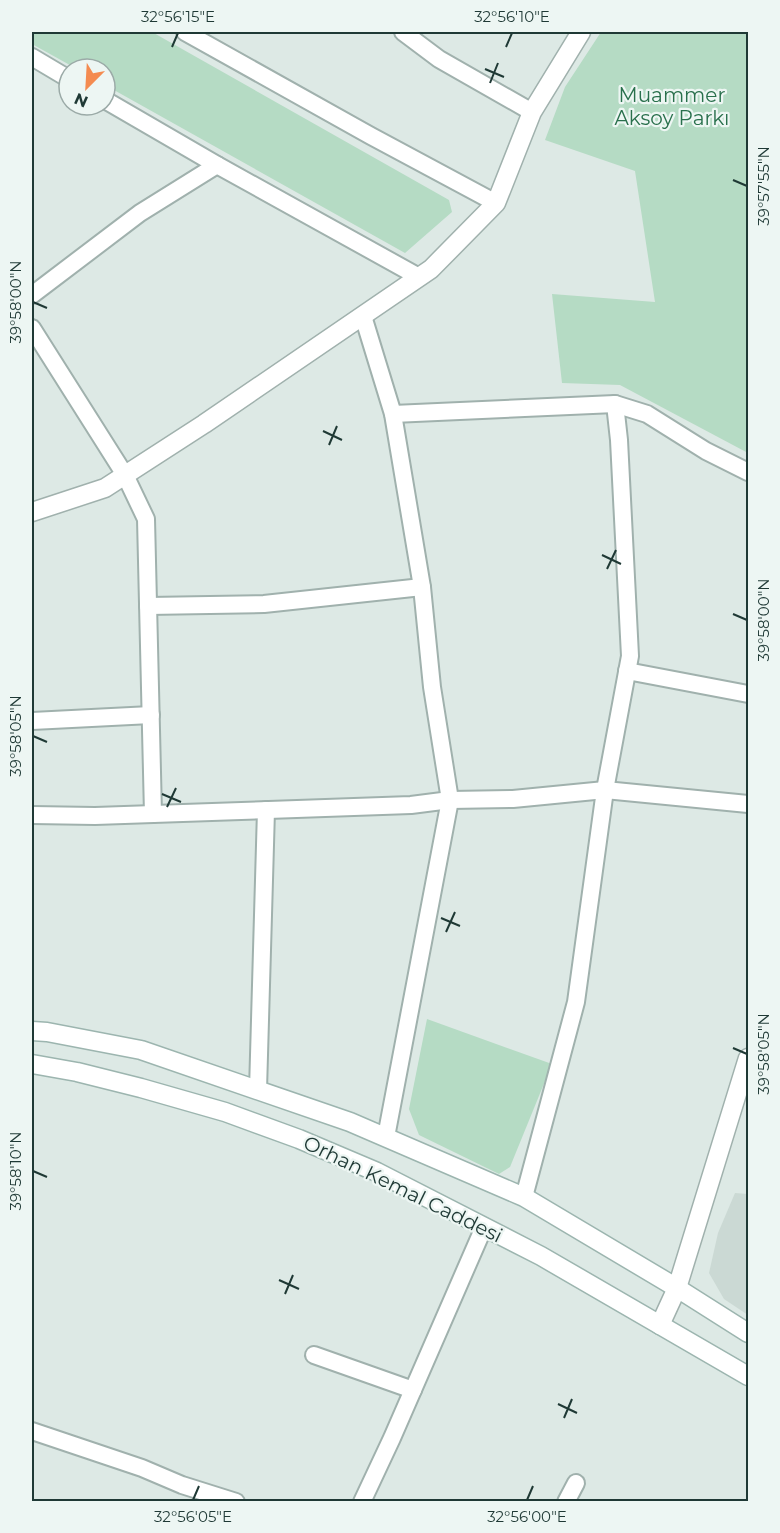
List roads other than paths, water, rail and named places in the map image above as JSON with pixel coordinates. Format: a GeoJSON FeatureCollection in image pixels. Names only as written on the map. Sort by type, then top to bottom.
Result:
{"type":"FeatureCollection","features":[{"type":"Feature","properties":{"kind":"main road"},"geometry":{"type":"LineString","coordinates":[[32,512],[105,488],[204,424],[431,269],[496,203],[532,112],[581,32]]}},
{"type":"Feature","properties":{"kind":"main road","name":"Orhan Kemal Caddesi"},"geometry":{"type":"LineString","coordinates":[[32,1031],[141,1050],[350,1122],[386,1137],[524,1197],[748,1333]]}},
{"type":"Feature","properties":{"kind":"main road","name":"Orhan Kemal Caddesi"},"geometry":{"type":"LineString","coordinates":[[32,1065],[77,1072],[225,1113],[299,1139],[377,1172],[541,1256],[748,1376]]}},
{"type":"Feature","properties":{"kind":"main road"},"geometry":{"type":"LineString","coordinates":[[660,1325],[677,1288],[747,1068]]}},
{"type":"Feature","properties":{"kind":"street"},"geometry":{"type":"LineString","coordinates":[[184,32],[496,203]]}},
{"type":"Feature","properties":{"kind":"street"},"geometry":{"type":"LineString","coordinates":[[403,32],[439,59],[532,112]]}},
{"type":"Feature","properties":{"kind":"street"},"geometry":{"type":"LineString","coordinates":[[32,57],[57,72]]}},
{"type":"Feature","properties":{"kind":"street"},"geometry":{"type":"LineString","coordinates":[[117,107],[419,277]]}},
{"type":"Feature","properties":{"kind":"street"},"geometry":{"type":"LineString","coordinates":[[32,295],[140,213],[217,165]]}},
{"type":"Feature","properties":{"kind":"street"},"geometry":{"type":"LineString","coordinates":[[363,316],[393,414],[422,587],[432,687],[450,800],[386,1137]]}},
{"type":"Feature","properties":{"kind":"street"},"geometry":{"type":"LineString","coordinates":[[32,328],[125,475],[147,519],[153,814]]}},
{"type":"Feature","properties":{"kind":"street"},"geometry":{"type":"LineString","coordinates":[[393,414],[615,404],[647,414],[705,450],[748,472]]}},
{"type":"Feature","properties":{"kind":"street"},"geometry":{"type":"LineString","coordinates":[[524,1197],[576,1002],[605,790],[630,656],[619,440],[615,404]]}},
{"type":"Feature","properties":{"kind":"street"},"geometry":{"type":"LineString","coordinates":[[148,606],[264,604],[422,587]]}},
{"type":"Feature","properties":{"kind":"street"},"geometry":{"type":"LineString","coordinates":[[627,670],[748,694]]}},
{"type":"Feature","properties":{"kind":"street"},"geometry":{"type":"LineString","coordinates":[[32,721],[151,715]]}},
{"type":"Feature","properties":{"kind":"street"},"geometry":{"type":"LineString","coordinates":[[32,815],[96,816],[411,805],[450,800],[513,799],[605,790],[748,804]]}},
{"type":"Feature","properties":{"kind":"street"},"geometry":{"type":"LineString","coordinates":[[258,1090],[266,810]]}},
{"type":"Feature","properties":{"kind":"street"},"geometry":{"type":"LineString","coordinates":[[362,1502],[484,1227]]}},
{"type":"Feature","properties":{"kind":"street"},"geometry":{"type":"LineString","coordinates":[[314,1355],[413,1390]]}},
{"type":"Feature","properties":{"kind":"street"},"geometry":{"type":"LineString","coordinates":[[32,1431],[236,1502]]}},
{"type":"Feature","properties":{"kind":"street"},"geometry":{"type":"LineString","coordinates":[[566,1502],[576,1483]]}},
{"type":"Feature","properties":{"kind":"park label","name":"Muammer Aksoy Parkı"},"geometry":{"type":"Point","coordinates":[672,106]}}]}
